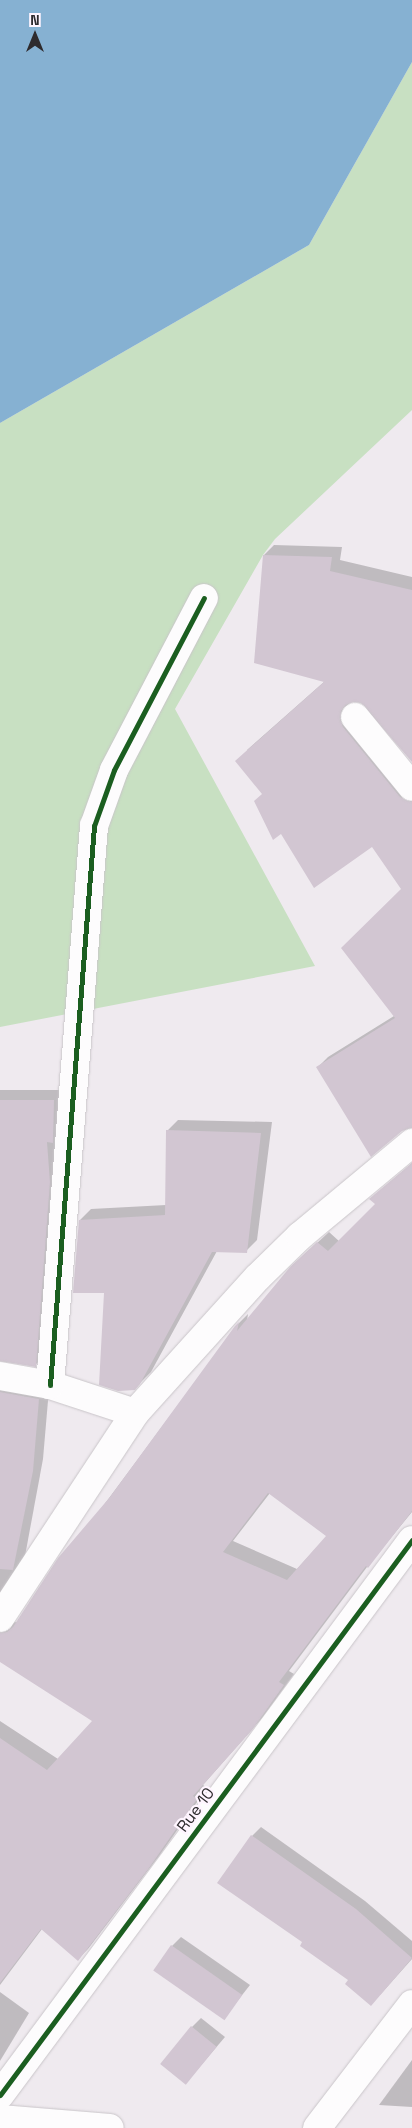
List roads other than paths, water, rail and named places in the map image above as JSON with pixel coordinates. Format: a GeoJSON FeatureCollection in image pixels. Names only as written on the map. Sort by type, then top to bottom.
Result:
{"type":"FeatureCollection","features":[{"type":"Feature","properties":{"kind":"street"},"geometry":{"type":"LineString","coordinates":[[50,1385],[94,826],[114,770],[204,598]]}},
{"type":"Feature","properties":{"kind":"street"},"geometry":{"type":"LineString","coordinates":[[355,717],[412,787]]}},
{"type":"Feature","properties":{"kind":"street"},"geometry":{"type":"LineString","coordinates":[[0,1618],[135,1413],[258,1278],[293,1243],[412,1143]]}},
{"type":"Feature","properties":{"kind":"street"},"geometry":{"type":"LineString","coordinates":[[0,1376],[50,1385],[135,1413]]}},
{"type":"Feature","properties":{"kind":"street","name":"Rue 10"},"geometry":{"type":"LineString","coordinates":[[0,2095],[412,1540]]}},
{"type":"Feature","properties":{"kind":"street"},"geometry":{"type":"LineString","coordinates":[[317,2128],[412,2004]]}},
{"type":"Feature","properties":{"kind":"street"},"geometry":{"type":"LineString","coordinates":[[0,2119],[110,2128]]}},
{"type":"Feature","properties":{"kind":"water"},"geometry":{"type":"Polygon","coordinates":[[[0,0],[412,0],[412,62],[309,245],[0,423],[0,0]]]}}]}
